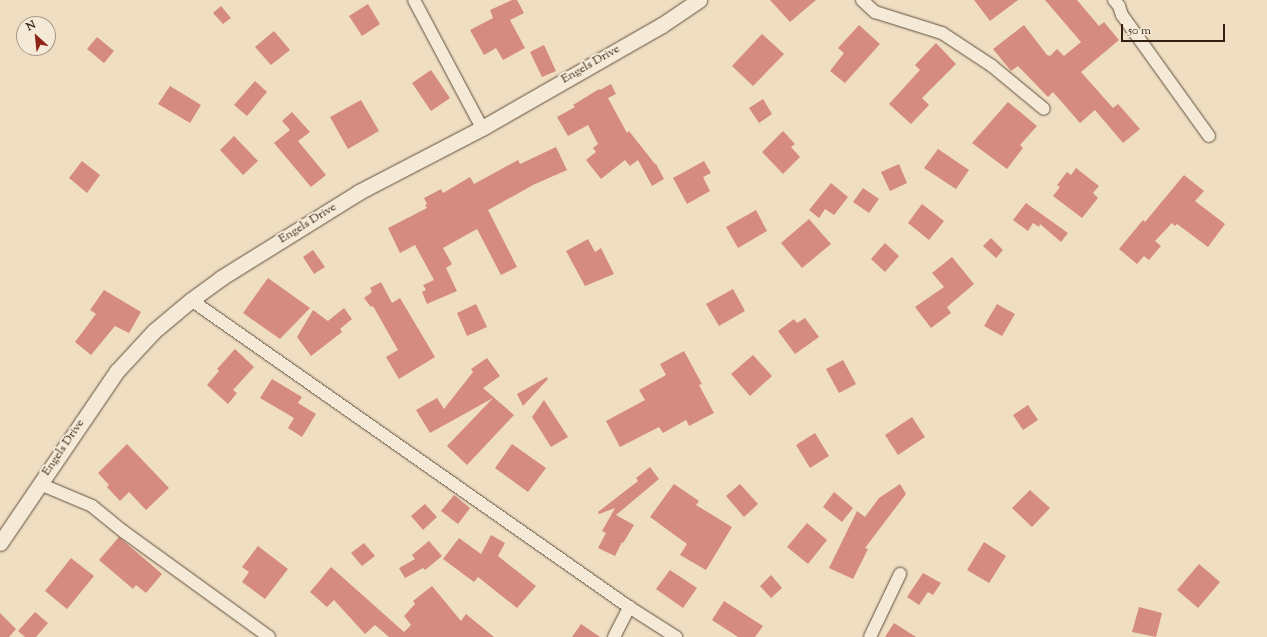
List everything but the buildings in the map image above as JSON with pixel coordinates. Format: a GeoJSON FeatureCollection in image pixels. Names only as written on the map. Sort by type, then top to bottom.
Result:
{"type":"FeatureCollection","features":[{"type":"Feature","properties":{"kind":"street"},"geometry":{"type":"LineString","coordinates":[[414,0],[482,128]]}},
{"type":"Feature","properties":{"kind":"street","name":"Engels Drive"},"geometry":{"type":"LineString","coordinates":[[0,543],[116,371],[154,331],[191,300],[221,278],[359,192],[482,128],[662,25],[699,0]]}},
{"type":"Feature","properties":{"kind":"street"},"geometry":{"type":"LineString","coordinates":[[862,0],[875,12],[942,34],[992,66],[1044,109]]}},
{"type":"Feature","properties":{"kind":"street"},"geometry":{"type":"LineString","coordinates":[[1114,0],[1119,6],[1122,15],[1209,136]]}},
{"type":"Feature","properties":{"kind":"street"},"geometry":{"type":"LineString","coordinates":[[191,300],[629,607],[676,637]]}},
{"type":"Feature","properties":{"kind":"street"},"geometry":{"type":"LineString","coordinates":[[40,484],[92,506],[124,532],[269,637]]}},
{"type":"Feature","properties":{"kind":"street"},"geometry":{"type":"LineString","coordinates":[[870,637],[900,574]]}},
{"type":"Feature","properties":{"kind":"street"},"geometry":{"type":"LineString","coordinates":[[614,637],[629,607]]}}]}
